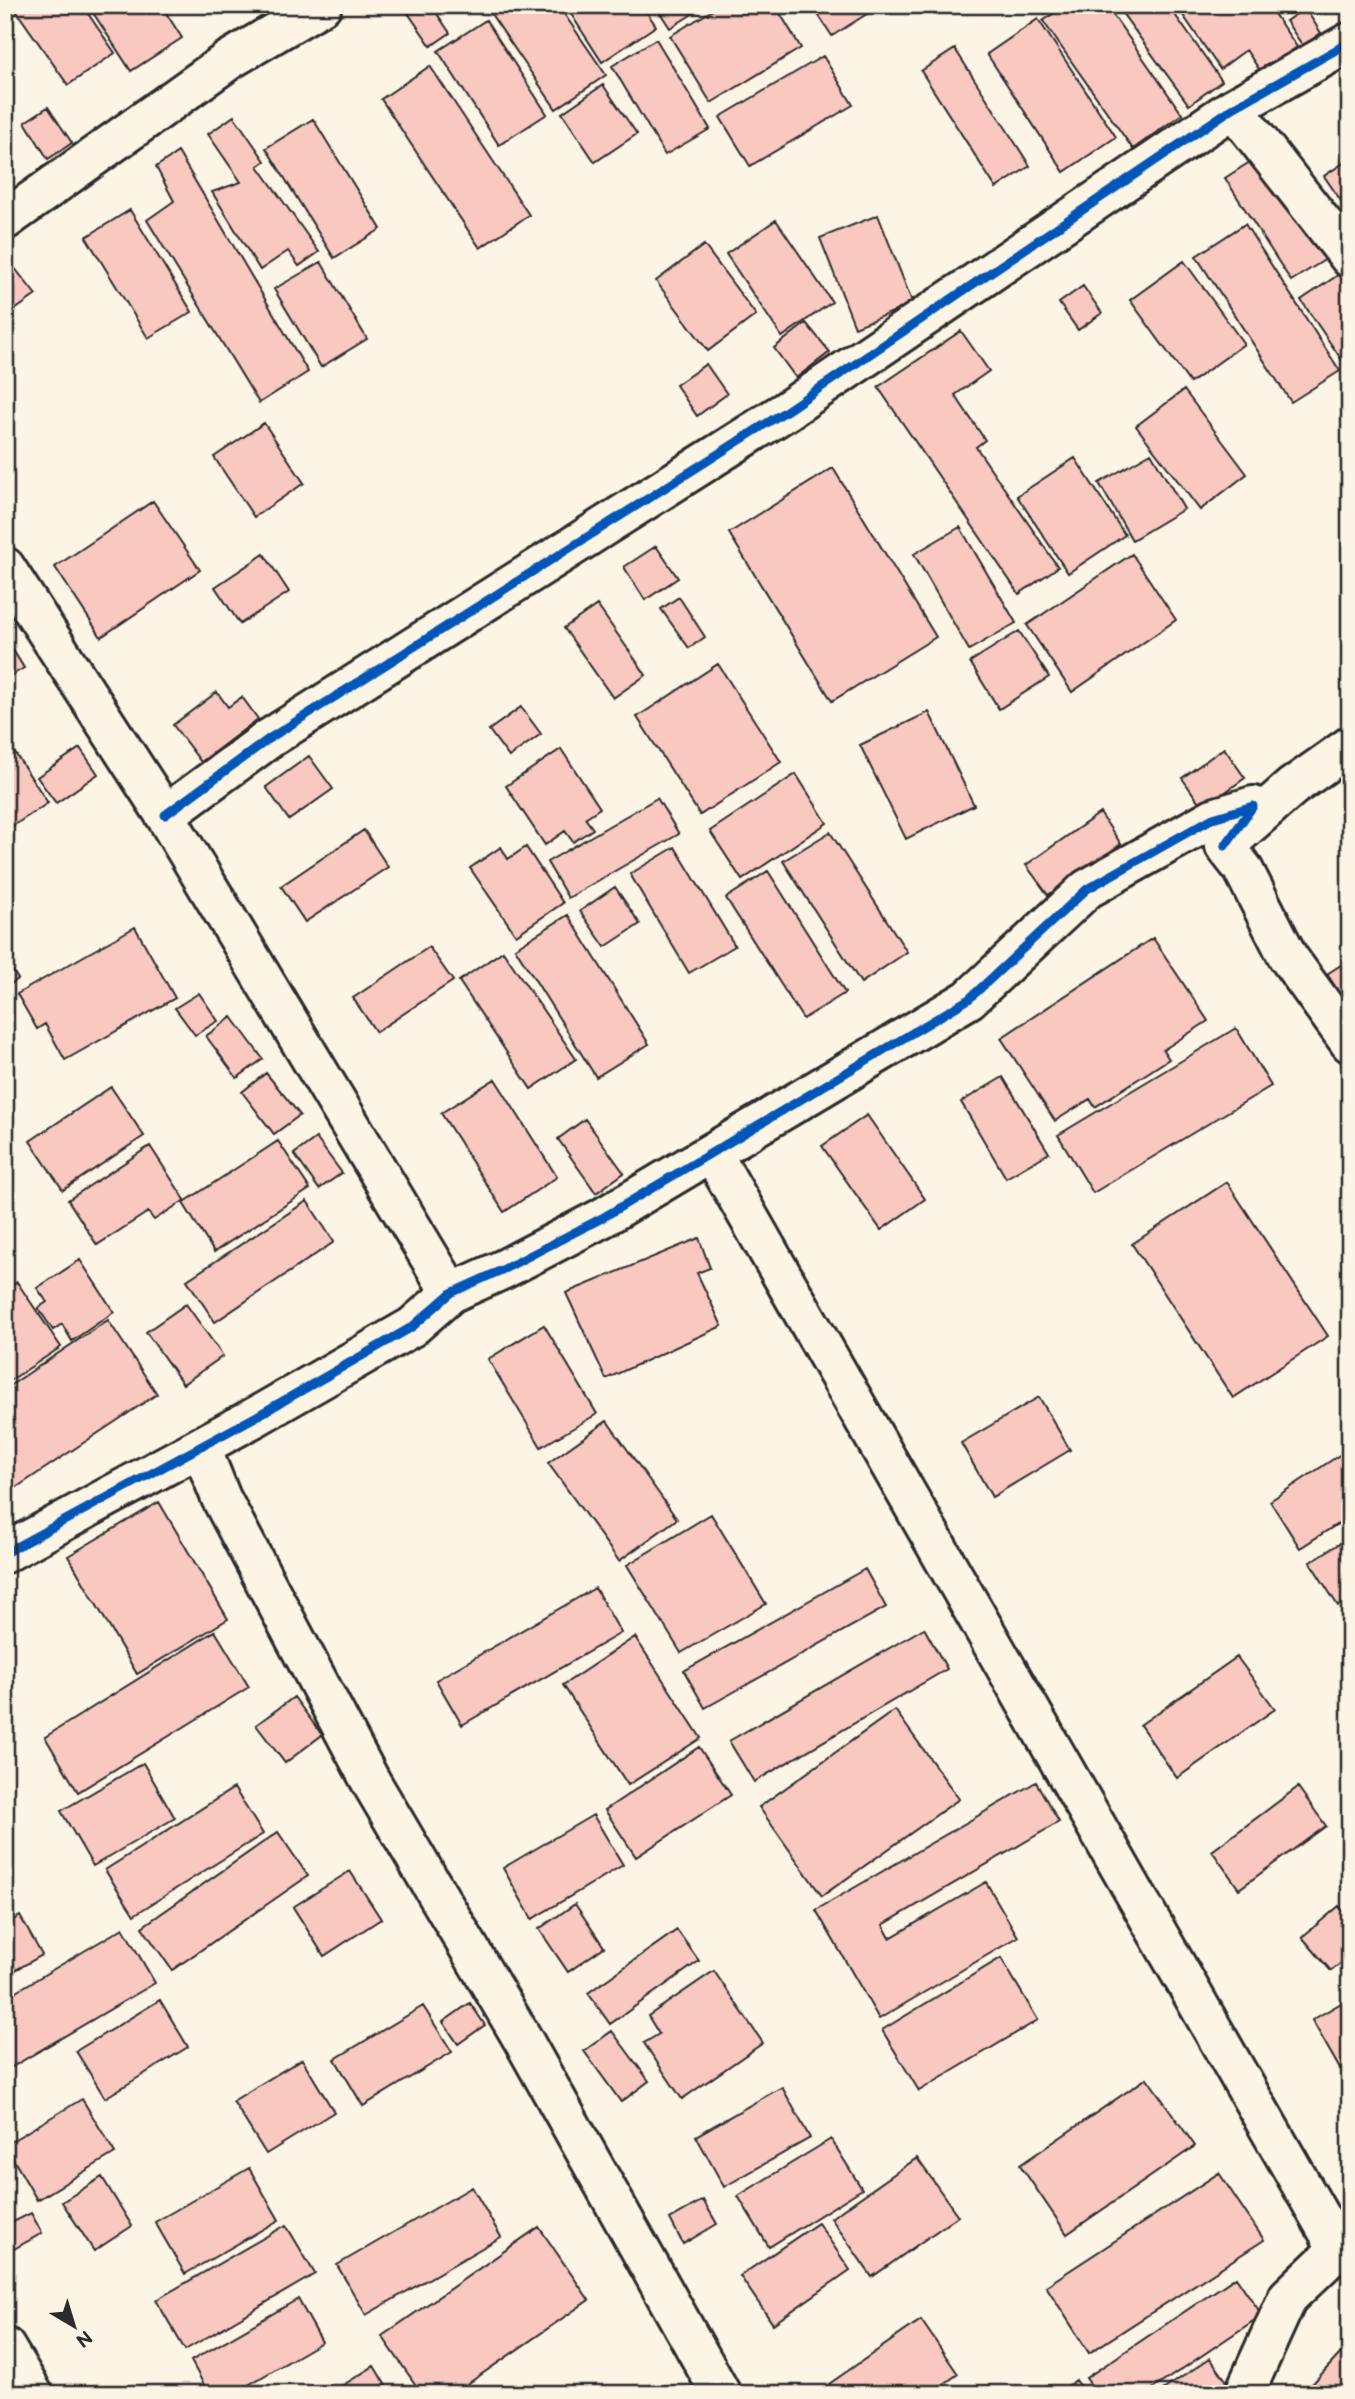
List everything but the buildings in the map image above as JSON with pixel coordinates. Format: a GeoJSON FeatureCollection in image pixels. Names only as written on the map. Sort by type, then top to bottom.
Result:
{"type":"FeatureCollection","features":[{"type":"Feature","properties":{"kind":"street"},"geometry":{"type":"LineString","coordinates":[[5,219],[229,60],[322,5]]}},
{"type":"Feature","properties":{"kind":"street"},"geometry":{"type":"LineString","coordinates":[[164,815],[270,738],[786,411],[1233,108],[1350,42]]}},
{"type":"Feature","properties":{"kind":"street"},"geometry":{"type":"LineString","coordinates":[[1233,108],[1350,258]]}},
{"type":"Feature","properties":{"kind":"street"},"geometry":{"type":"LineString","coordinates":[[5,567],[164,815],[451,1293]]}},
{"type":"Feature","properties":{"kind":"street"},"geometry":{"type":"LineString","coordinates":[[1225,846],[1292,787],[1350,746]]}},
{"type":"Feature","properties":{"kind":"street"},"geometry":{"type":"LineString","coordinates":[[5,1553],[201,1448],[412,1327],[451,1293],[603,1218],[712,1153],[969,999],[1087,889],[1213,818],[1253,806],[1225,846]]}},
{"type":"Feature","properties":{"kind":"street"},"geometry":{"type":"LineString","coordinates":[[1225,846],[1243,869],[1288,957],[1350,1043]]}},
{"type":"Feature","properties":{"kind":"street"},"geometry":{"type":"LineString","coordinates":[[712,1153],[1344,2244],[1288,2298],[1244,2394]]}},
{"type":"Feature","properties":{"kind":"street"},"geometry":{"type":"LineString","coordinates":[[201,1448],[221,1497],[371,1782],[522,2038],[720,2394]]}},
{"type":"Feature","properties":{"kind":"street"},"geometry":{"type":"LineString","coordinates":[[5,2347],[33,2394]]}},
{"type":"Feature","properties":{"kind":"cycle path"},"geometry":{"type":"LineString","coordinates":[[165,815],[270,738],[786,411],[1233,108],[1350,42]]}},
{"type":"Feature","properties":{"kind":"cycle path"},"geometry":{"type":"LineString","coordinates":[[5,1553],[257,1416],[412,1327],[451,1293],[602,1218],[827,1084],[969,999],[1087,889],[1213,818],[1253,806],[1225,846]]}}]}
